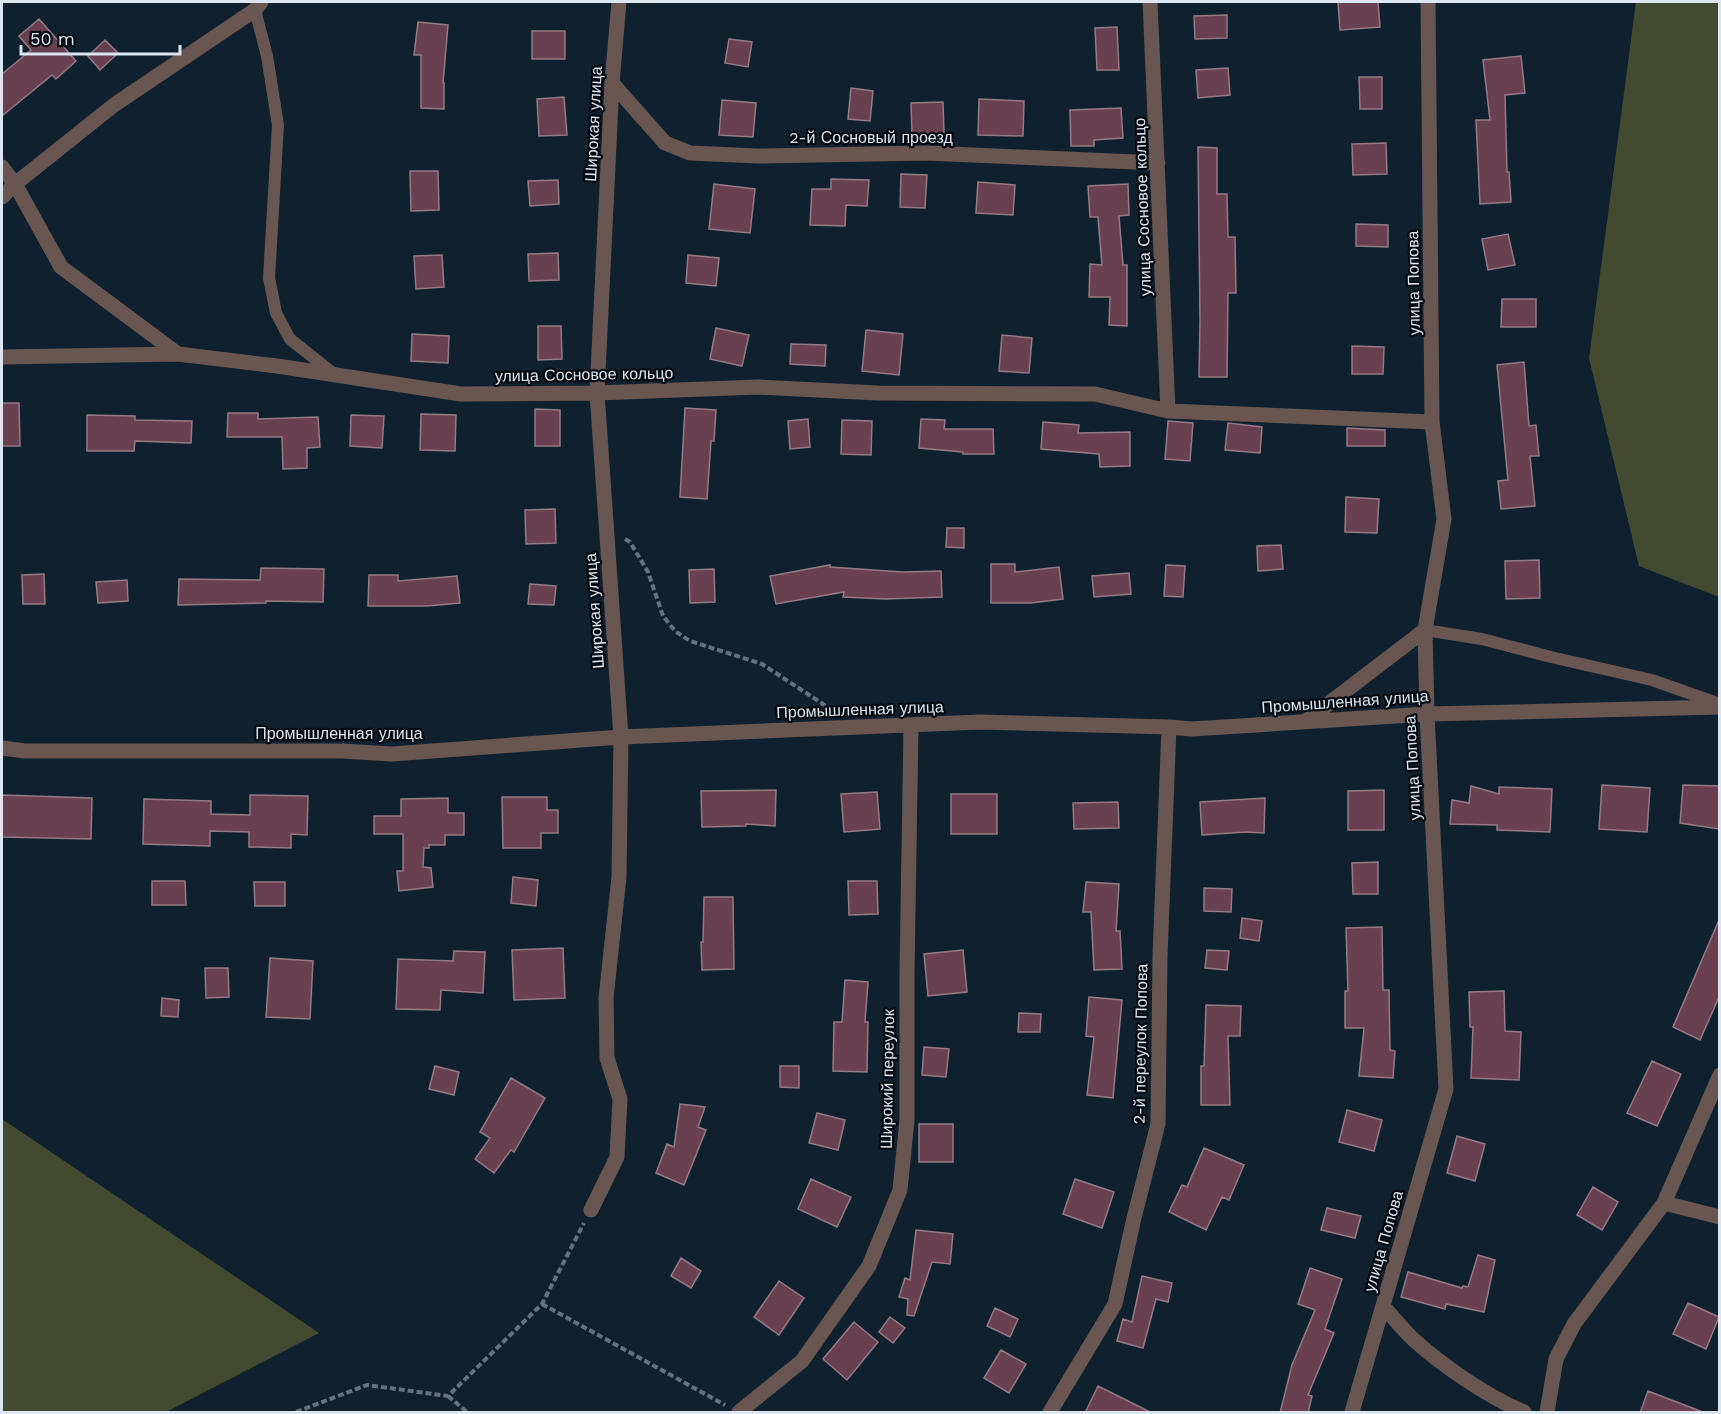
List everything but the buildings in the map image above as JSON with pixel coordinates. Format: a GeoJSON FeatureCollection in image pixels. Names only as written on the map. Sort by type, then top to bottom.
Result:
{"type":"FeatureCollection","features":[{"type":"Feature","properties":{"kind":"street","name":"Широкая улица"},"geometry":{"type":"LineString","coordinates":[[591,1210],[617,1157],[620,1100],[607,1058],[606,998],[620,878],[621,737],[597,393],[612,83],[619,2]]}},
{"type":"Feature","properties":{"kind":"street","name":"улица Сосновое кольцо"},"geometry":{"type":"LineString","coordinates":[[1150,2],[1168,411]]}},
{"type":"Feature","properties":{"kind":"street","name":"улица Попова"},"geometry":{"type":"LineString","coordinates":[[1352,1413],[1446,1089],[1427,714],[1425,630],[1444,519],[1432,422],[1428,2]]}},
{"type":"Feature","properties":{"kind":"street"},"geometry":{"type":"LineString","coordinates":[[2,197],[114,105],[258,6]]}},
{"type":"Feature","properties":{"kind":"street","name":"2-й Сосновый проезд"},"geometry":{"type":"LineString","coordinates":[[612,83],[665,143],[690,153],[758,156],[926,153],[1158,163]]}},
{"type":"Feature","properties":{"kind":"street"},"geometry":{"type":"LineString","coordinates":[[2,167],[15,184],[61,267],[178,354]]}},
{"type":"Feature","properties":{"kind":"street","name":"улица Сосновое кольцо"},"geometry":{"type":"LineString","coordinates":[[2,357],[178,354],[461,394],[597,393],[758,387],[878,393],[1095,393],[1168,411],[1432,422]]}},
{"type":"Feature","properties":{"kind":"street"},"geometry":{"type":"LineString","coordinates":[[1305,722],[1425,630]]}},
{"type":"Feature","properties":{"kind":"street","name":"Промышленная улица"},"geometry":{"type":"LineString","coordinates":[[2,748],[25,751],[342,751],[392,754],[621,737],[980,722],[1192,729],[1427,714],[1719,706]]}},
{"type":"Feature","properties":{"kind":"street","name":"Широкий переулок"},"geometry":{"type":"LineString","coordinates":[[734,1410],[802,1361],[869,1266],[900,1190],[907,1120],[911,725]]}},
{"type":"Feature","properties":{"kind":"street","name":"2-й переулок Попова"},"geometry":{"type":"LineString","coordinates":[[1050,1413],[1115,1304],[1158,1124],[1160,956],[1169,727]]}},
{"type":"Feature","properties":{"kind":"street"},"geometry":{"type":"LineString","coordinates":[[1546,1413],[1556,1359],[1574,1324],[1664,1203],[1719,1075]]}},
{"type":"Feature","properties":{"kind":"street"},"geometry":{"type":"LineString","coordinates":[[1664,1203],[1719,1217]]}},
{"type":"Feature","properties":{"kind":"street"},"geometry":{"type":"LineString","coordinates":[[1383,1306],[1414,1340],[1462,1377],[1524,1413]]}},
{"type":"Feature","properties":{"kind":"lane"},"geometry":{"type":"LineString","coordinates":[[258,6],[278,125],[269,278],[276,313],[290,339],[334,375]]}},
{"type":"Feature","properties":{"kind":"lane"},"geometry":{"type":"LineString","coordinates":[[1425,630],[1482,639],[1652,680],[1719,706]]}},
{"type":"Feature","properties":{"kind":"path"},"geometry":{"type":"LineString","coordinates":[[606,525],[630,542],[648,572],[663,616],[675,631],[690,641],[762,664],[832,710]]}},
{"type":"Feature","properties":{"kind":"path"},"geometry":{"type":"LineString","coordinates":[[448,1396],[542,1304],[591,1210]]}},
{"type":"Feature","properties":{"kind":"path"},"geometry":{"type":"LineString","coordinates":[[542,1304],[734,1410]]}},
{"type":"Feature","properties":{"kind":"path"},"geometry":{"type":"LineString","coordinates":[[296,1413],[367,1385],[448,1396],[467,1413]]}},
{"type":"Feature","properties":{"kind":"green space"},"geometry":{"type":"Polygon","coordinates":[[[1636,2],[1719,2],[1719,597],[1639,566],[1589,358],[1636,2]]]}},
{"type":"Feature","properties":{"kind":"green space"},"geometry":{"type":"Polygon","coordinates":[[[2,1119],[319,1333],[166,1412],[2,1412],[2,1119]]]}}]}
